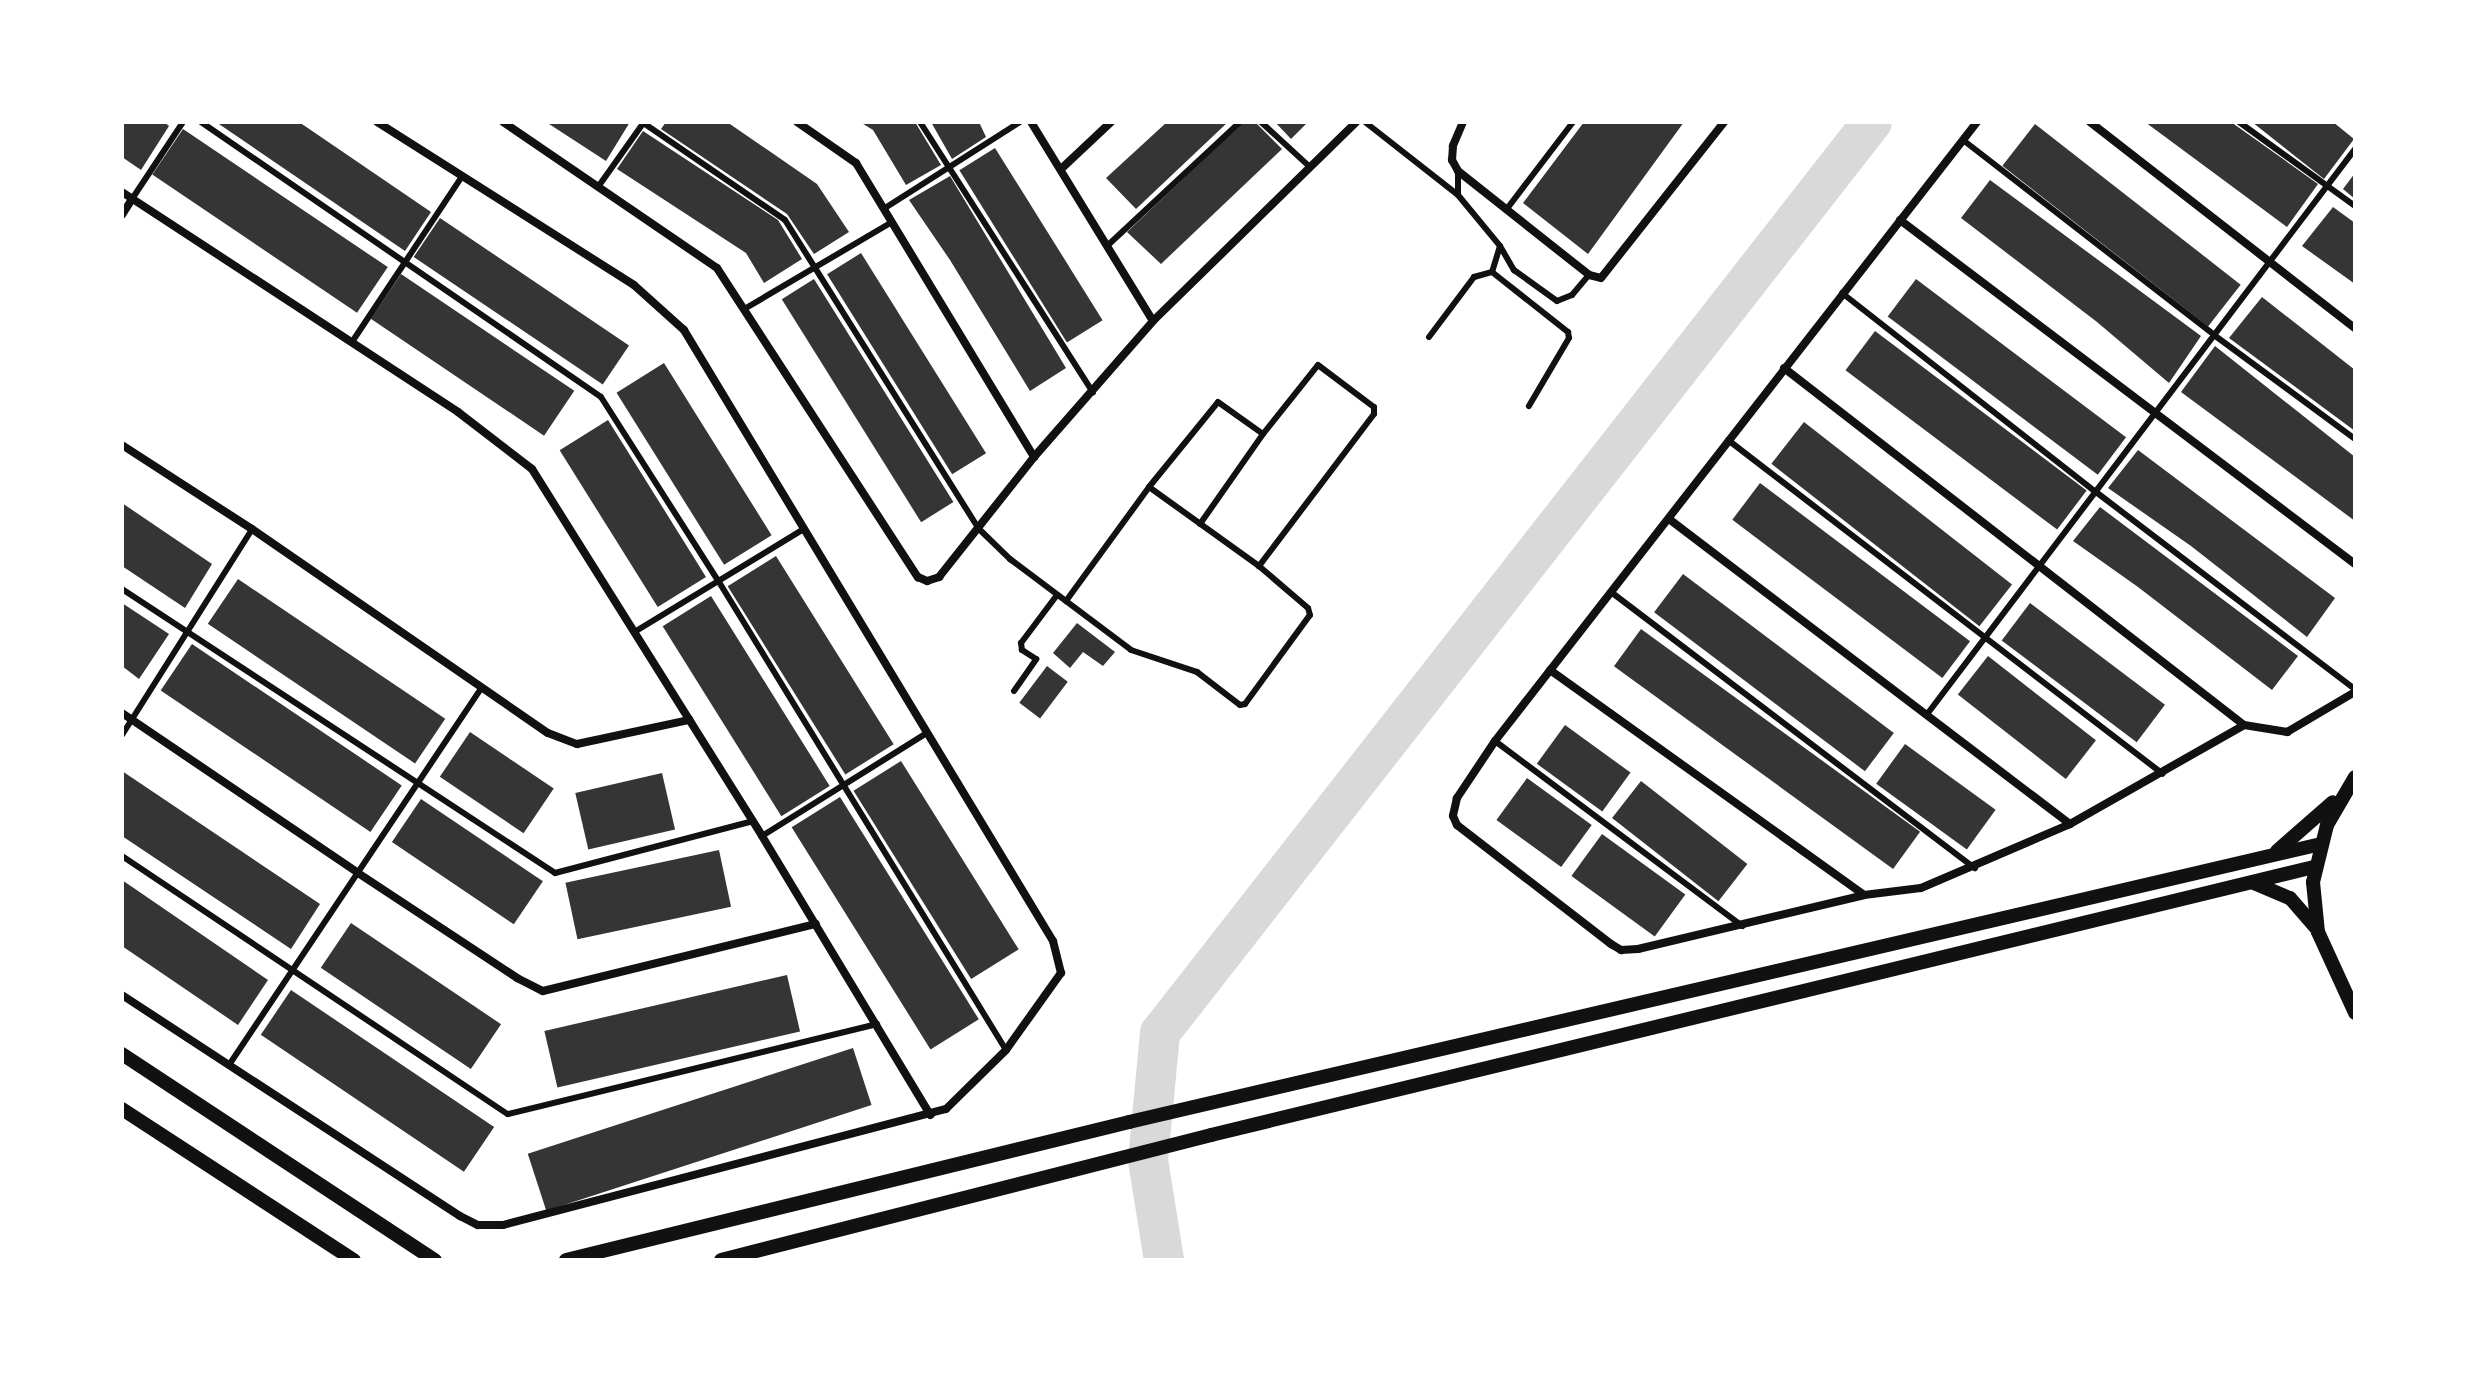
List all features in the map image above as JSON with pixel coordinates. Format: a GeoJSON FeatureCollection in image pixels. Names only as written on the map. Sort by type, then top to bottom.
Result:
{"type":"FeatureCollection","features":[{"type":"Feature","properties":{"kind":"street"},"geometry":{"type":"LineString","coordinates":[[122,995],[460,1216],[478,1225],[503,1225],[946,1109],[1006,1050],[1061,973],[1053,941],[684,330],[634,285],[377,122]]}},
{"type":"Feature","properties":{"kind":"street"},"geometry":{"type":"LineString","coordinates":[[503,122],[717,268],[746,308],[918,577],[927,581],[939,577],[1034,457],[1153,321],[1356,122]]}},
{"type":"Feature","properties":{"kind":"street"},"geometry":{"type":"LineString","coordinates":[[797,122],[856,163],[1034,457]]}},
{"type":"Feature","properties":{"kind":"street"},"geometry":{"type":"LineString","coordinates":[[1031,122],[1153,321]]}},
{"type":"Feature","properties":{"kind":"street"},"geometry":{"type":"LineString","coordinates":[[1061,169],[1111,122]]}},
{"type":"Feature","properties":{"kind":"street"},"geometry":{"type":"LineString","coordinates":[[1463,122],[1453,146],[1452,160],[1458,171],[1589,275],[1601,278],[1724,122]]}},
{"type":"Feature","properties":{"kind":"street"},"geometry":{"type":"LineString","coordinates":[[1977,122],[1495,741],[1457,798],[1453,816],[1461,830],[1611,944],[1621,950],[1648,947],[1743,927],[1864,895],[1921,888],[1975,868],[2070,824],[2163,774],[2244,725]]}},
{"type":"Feature","properties":{"kind":"street"},"geometry":{"type":"LineString","coordinates":[[2090,122],[2355,328]]}},
{"type":"Feature","properties":{"kind":"street"},"geometry":{"type":"LineString","coordinates":[[122,192],[458,412],[532,469],[636,631],[930,1115]]}},
{"type":"Feature","properties":{"kind":"street"},"geometry":{"type":"LineString","coordinates":[[122,215],[132,199]]}},
{"type":"Feature","properties":{"kind":"street"},"geometry":{"type":"LineString","coordinates":[[1900,220],[2355,564]]}},
{"type":"Feature","properties":{"kind":"street"},"geometry":{"type":"LineString","coordinates":[[1784,368],[2042,565],[2244,725],[2287,732],[2355,690]]}},
{"type":"Feature","properties":{"kind":"street"},"geometry":{"type":"LineString","coordinates":[[122,445],[252,529],[548,733],[577,744],[689,720]]}},
{"type":"Feature","properties":{"kind":"street"},"geometry":{"type":"LineString","coordinates":[[1669,519],[2070,824]]}},
{"type":"Feature","properties":{"kind":"street"},"geometry":{"type":"LineString","coordinates":[[1550,670],[1864,895]]}},
{"type":"Feature","properties":{"kind":"street"},"geometry":{"type":"LineString","coordinates":[[122,713],[517,978],[543,991],[816,924]]}},
{"type":"Feature","properties":{"kind":"street"},"geometry":{"type":"LineString","coordinates":[[2318,932],[2314,867],[2327,825],[2354,778]]}},
{"type":"Feature","properties":{"kind":"street"},"geometry":{"type":"LineString","coordinates":[[2270,856],[2321,816],[2354,778]]}},
{"type":"Feature","properties":{"kind":"street"},"geometry":{"type":"LineString","coordinates":[[566,1260],[1129,1122],[2321,844]]}},
{"type":"Feature","properties":{"kind":"street"},"geometry":{"type":"LineString","coordinates":[[721,1260],[1124,1156],[2314,867]]}},
{"type":"Feature","properties":{"kind":"street"},"geometry":{"type":"LineString","coordinates":[[2254,883],[2290,898],[2307,913],[2355,1013]]}},
{"type":"Feature","properties":{"kind":"street"},"geometry":{"type":"LineString","coordinates":[[122,1054],[435,1260]]}},
{"type":"Feature","properties":{"kind":"street"},"geometry":{"type":"LineString","coordinates":[[122,1109],[354,1260]]}},
{"type":"Feature","properties":{"kind":"lane"},"geometry":{"type":"LineString","coordinates":[[132,199],[183,122]]}},
{"type":"Feature","properties":{"kind":"lane"},"geometry":{"type":"LineString","coordinates":[[201,122],[601,397],[845,785],[1006,1050]]}},
{"type":"Feature","properties":{"kind":"lane"},"geometry":{"type":"LineString","coordinates":[[598,187],[643,122],[785,220],[978,528],[1010,559],[1131,650],[1197,672],[1240,705],[1245,704],[1310,615],[1308,608],[1259,566],[1149,487]]}},
{"type":"Feature","properties":{"kind":"lane"},"geometry":{"type":"LineString","coordinates":[[920,122],[1093,392]]}},
{"type":"Feature","properties":{"kind":"lane"},"geometry":{"type":"LineString","coordinates":[[885,208],[1020,122]]}},
{"type":"Feature","properties":{"kind":"lane"},"geometry":{"type":"LineString","coordinates":[[1107,246],[1240,122]]}},
{"type":"Feature","properties":{"kind":"lane"},"geometry":{"type":"LineString","coordinates":[[1261,122],[1310,167]]}},
{"type":"Feature","properties":{"kind":"lane"},"geometry":{"type":"LineString","coordinates":[[1365,122],[1458,195],[1500,246],[1514,270],[1557,301],[1572,295],[1589,275]]}},
{"type":"Feature","properties":{"kind":"lane"},"geometry":{"type":"LineString","coordinates":[[1506,210],[1573,122]]}},
{"type":"Feature","properties":{"kind":"lane"},"geometry":{"type":"LineString","coordinates":[[2239,122],[2355,206]]}},
{"type":"Feature","properties":{"kind":"lane"},"geometry":{"type":"LineString","coordinates":[[1963,140],[2214,335],[2355,439]]}},
{"type":"Feature","properties":{"kind":"lane"},"geometry":{"type":"LineString","coordinates":[[1928,713],[2355,149]]}},
{"type":"Feature","properties":{"kind":"lane"},"geometry":{"type":"LineString","coordinates":[[1458,171],[1458,195]]}},
{"type":"Feature","properties":{"kind":"lane"},"geometry":{"type":"LineString","coordinates":[[352,342],[461,178]]}},
{"type":"Feature","properties":{"kind":"lane"},"geometry":{"type":"LineString","coordinates":[[746,308],[892,222]]}},
{"type":"Feature","properties":{"kind":"lane"},"geometry":{"type":"LineString","coordinates":[[1492,272],[1500,246]]}},
{"type":"Feature","properties":{"kind":"lane"},"geometry":{"type":"LineString","coordinates":[[1429,337],[1474,277],[1492,272]]}},
{"type":"Feature","properties":{"kind":"lane"},"geometry":{"type":"LineString","coordinates":[[1492,272],[1568,332],[1569,338],[1529,406]]}},
{"type":"Feature","properties":{"kind":"lane"},"geometry":{"type":"LineString","coordinates":[[1842,293],[2355,690]]}},
{"type":"Feature","properties":{"kind":"lane"},"geometry":{"type":"LineString","coordinates":[[1200,524],[1263,434],[1318,365],[1374,407],[1369,421],[1259,566]]}},
{"type":"Feature","properties":{"kind":"lane"},"geometry":{"type":"LineString","coordinates":[[1066,601],[1149,487],[1218,402],[1263,434]]}},
{"type":"Feature","properties":{"kind":"lane"},"geometry":{"type":"LineString","coordinates":[[1727,440],[2163,774]]}},
{"type":"Feature","properties":{"kind":"lane"},"geometry":{"type":"LineString","coordinates":[[122,735],[188,635],[252,529]]}},
{"type":"Feature","properties":{"kind":"lane"},"geometry":{"type":"LineString","coordinates":[[636,631],[804,529]]}},
{"type":"Feature","properties":{"kind":"lane"},"geometry":{"type":"LineString","coordinates":[[122,589],[555,873],[753,821]]}},
{"type":"Feature","properties":{"kind":"lane"},"geometry":{"type":"LineString","coordinates":[[1611,592],[1975,868]]}},
{"type":"Feature","properties":{"kind":"lane"},"geometry":{"type":"LineString","coordinates":[[1014,691],[1036,659],[1022,650],[1021,643],[1057,595]]}},
{"type":"Feature","properties":{"kind":"lane"},"geometry":{"type":"LineString","coordinates":[[229,1065],[482,687]]}},
{"type":"Feature","properties":{"kind":"lane"},"geometry":{"type":"LineString","coordinates":[[762,836],[927,733]]}},
{"type":"Feature","properties":{"kind":"lane"},"geometry":{"type":"LineString","coordinates":[[1495,741],[1743,927]]}},
{"type":"Feature","properties":{"kind":"lane"},"geometry":{"type":"LineString","coordinates":[[122,856],[508,1114],[877,1024]]}},
{"type":"Feature","properties":{"kind":"building"},"geometry":{"type":"Polygon","coordinates":[[[122,122],[164,122],[169,126],[141,170],[122,157],[122,122]]]}},
{"type":"Feature","properties":{"kind":"building"},"geometry":{"type":"Polygon","coordinates":[[[216,122],[299,122],[431,212],[405,251],[216,122]]]}},
{"type":"Feature","properties":{"kind":"building"},"geometry":{"type":"Polygon","coordinates":[[[546,122],[630,122],[606,161],[546,122]]]}},
{"type":"Feature","properties":{"kind":"building"},"geometry":{"type":"Polygon","coordinates":[[[666,122],[727,122],[817,184],[849,232],[814,254],[787,214],[661,129],[666,122]]]}},
{"type":"Feature","properties":{"kind":"building"},"geometry":{"type":"Polygon","coordinates":[[[860,122],[915,122],[941,165],[906,185],[873,130],[860,122]]]}},
{"type":"Feature","properties":{"kind":"building"},"geometry":{"type":"Polygon","coordinates":[[[931,122],[979,122],[986,137],[952,159],[931,122]]]}},
{"type":"Feature","properties":{"kind":"building"},"geometry":{"type":"Polygon","coordinates":[[[1167,122],[1228,122],[1136,209],[1106,178],[1167,122]]]}},
{"type":"Feature","properties":{"kind":"building"},"geometry":{"type":"Polygon","coordinates":[[[1243,122],[1255,122],[1282,149],[1161,264],[1127,232],[1243,122]]]}},
{"type":"Feature","properties":{"kind":"building"},"geometry":{"type":"Polygon","coordinates":[[[1275,122],[1308,122],[1291,139],[1275,122]]]}},
{"type":"Feature","properties":{"kind":"building"},"geometry":{"type":"Polygon","coordinates":[[[1584,122],[1684,122],[1588,254],[1523,203],[1584,122]]]}},
{"type":"Feature","properties":{"kind":"building"},"geometry":{"type":"Polygon","coordinates":[[[2145,122],[2231,122],[2318,184],[2287,227],[2145,122]]]}},
{"type":"Feature","properties":{"kind":"building"},"geometry":{"type":"Polygon","coordinates":[[[2252,122],[2333,122],[2354,139],[2324,179],[2252,122]]]}},
{"type":"Feature","properties":{"kind":"building"},"geometry":{"type":"Polygon","coordinates":[[[2035,124],[2241,285],[2208,326],[2002,166],[2035,124]]]}},
{"type":"Feature","properties":{"kind":"building"},"geometry":{"type":"Polygon","coordinates":[[[183,129],[388,267],[357,313],[152,175],[183,129]]]}},
{"type":"Feature","properties":{"kind":"building"},"geometry":{"type":"Polygon","coordinates":[[[643,131],[778,220],[802,259],[764,283],[746,253],[617,169],[643,131]]]}},
{"type":"Feature","properties":{"kind":"building"},"geometry":{"type":"Polygon","coordinates":[[[995,148],[1103,320],[1067,342],[959,170],[995,148]]]}},
{"type":"Feature","properties":{"kind":"building"},"geometry":{"type":"Polygon","coordinates":[[[2355,173],[2355,199],[2343,189],[2355,173]]]}},
{"type":"Feature","properties":{"kind":"building"},"geometry":{"type":"Polygon","coordinates":[[[950,176],[1066,368],[1030,391],[950,260],[909,200],[950,176]]]}},
{"type":"Feature","properties":{"kind":"building"},"geometry":{"type":"Polygon","coordinates":[[[1990,180],[2201,336],[2169,383],[2097,322],[1961,218],[1990,180]]]}},
{"type":"Feature","properties":{"kind":"building"},"geometry":{"type":"Polygon","coordinates":[[[2333,207],[2355,223],[2355,284],[2302,246],[2333,207]]]}},
{"type":"Feature","properties":{"kind":"building"},"geometry":{"type":"Polygon","coordinates":[[[440,218],[629,345],[603,384],[414,257],[440,218]]]}},
{"type":"Feature","properties":{"kind":"building"},"geometry":{"type":"Polygon","coordinates":[[[861,253],[986,453],[952,474],[827,274],[861,253]]]}},
{"type":"Feature","properties":{"kind":"building"},"geometry":{"type":"Polygon","coordinates":[[[401,274],[574,391],[544,436],[371,319],[401,274]]]}},
{"type":"Feature","properties":{"kind":"building"},"geometry":{"type":"Polygon","coordinates":[[[814,279],[953,502],[921,522],[782,299],[814,279]]]}},
{"type":"Feature","properties":{"kind":"building"},"geometry":{"type":"Polygon","coordinates":[[[1916,279],[2126,437],[2098,475],[1888,317],[1916,279]]]}},
{"type":"Feature","properties":{"kind":"building"},"geometry":{"type":"Polygon","coordinates":[[[2262,297],[2355,370],[2355,431],[2229,338],[2262,297]]]}},
{"type":"Feature","properties":{"kind":"building"},"geometry":{"type":"Polygon","coordinates":[[[1875,331],[2087,490],[2057,530],[1846,370],[1875,331]]]}},
{"type":"Feature","properties":{"kind":"building"},"geometry":{"type":"Polygon","coordinates":[[[2215,346],[2355,457],[2355,521],[2181,392],[2215,346]]]}},
{"type":"Feature","properties":{"kind":"building"},"geometry":{"type":"Polygon","coordinates":[[[664,363],[772,535],[724,565],[617,393],[664,363]]]}},
{"type":"Feature","properties":{"kind":"building"},"geometry":{"type":"Polygon","coordinates":[[[608,420],[706,577],[658,607],[560,450],[608,420]]]}},
{"type":"Feature","properties":{"kind":"building"},"geometry":{"type":"Polygon","coordinates":[[[1804,422],[2012,585],[1979,626],[1771,464],[1804,422]]]}},
{"type":"Feature","properties":{"kind":"building"},"geometry":{"type":"Polygon","coordinates":[[[2138,450],[2335,598],[2307,637],[2191,546],[2108,488],[2138,450]]]}},
{"type":"Feature","properties":{"kind":"building"},"geometry":{"type":"Polygon","coordinates":[[[1760,483],[1970,641],[1942,678],[1732,520],[1760,483]]]}},
{"type":"Feature","properties":{"kind":"building"},"geometry":{"type":"Polygon","coordinates":[[[122,503],[212,564],[185,608],[122,566],[122,503]]]}},
{"type":"Feature","properties":{"kind":"building"},"geometry":{"type":"Polygon","coordinates":[[[2100,507],[2298,656],[2272,690],[2073,541],[2100,507]]]}},
{"type":"Feature","properties":{"kind":"building"},"geometry":{"type":"Polygon","coordinates":[[[776,556],[894,744],[845,774],[728,586],[776,556]]]}},
{"type":"Feature","properties":{"kind":"building"},"geometry":{"type":"Polygon","coordinates":[[[1683,574],[1894,733],[1865,771],[1654,612],[1683,574]]]}},
{"type":"Feature","properties":{"kind":"building"},"geometry":{"type":"Polygon","coordinates":[[[238,579],[445,719],[415,764],[208,624],[238,579]]]}},
{"type":"Feature","properties":{"kind":"building"},"geometry":{"type":"Polygon","coordinates":[[[711,596],[830,786],[781,816],[663,626],[711,596]]]}},
{"type":"Feature","properties":{"kind":"building"},"geometry":{"type":"Polygon","coordinates":[[[122,603],[169,634],[139,679],[122,666],[122,603]]]}},
{"type":"Feature","properties":{"kind":"building"},"geometry":{"type":"Polygon","coordinates":[[[2030,603],[2165,705],[2137,742],[2002,641],[2030,603]]]}},
{"type":"Feature","properties":{"kind":"building"},"geometry":{"type":"Polygon","coordinates":[[[1077,623],[1115,652],[1103,666],[1083,652],[1070,668],[1053,653],[1077,623]]]}},
{"type":"Feature","properties":{"kind":"building"},"geometry":{"type":"Polygon","coordinates":[[[1641,629],[1920,832],[1893,869],[1614,666],[1641,629]]]}},
{"type":"Feature","properties":{"kind":"building"},"geometry":{"type":"Polygon","coordinates":[[[192,644],[402,785],[370,832],[161,690],[192,644]]]}},
{"type":"Feature","properties":{"kind":"building"},"geometry":{"type":"Polygon","coordinates":[[[1988,656],[2096,740],[2066,779],[1958,695],[1988,656]]]}},
{"type":"Feature","properties":{"kind":"building"},"geometry":{"type":"Polygon","coordinates":[[[1047,666],[1068,682],[1040,718],[1019,703],[1047,666]]]}},
{"type":"Feature","properties":{"kind":"building"},"geometry":{"type":"Polygon","coordinates":[[[1565,725],[1631,773],[1602,811],[1537,764],[1565,725]]]}},
{"type":"Feature","properties":{"kind":"building"},"geometry":{"type":"Polygon","coordinates":[[[470,732],[554,788],[524,833],[440,777],[470,732]]]}},
{"type":"Feature","properties":{"kind":"building"},"geometry":{"type":"Polygon","coordinates":[[[1905,744],[1996,810],[1967,849],[1876,784],[1905,744]]]}},
{"type":"Feature","properties":{"kind":"building"},"geometry":{"type":"Polygon","coordinates":[[[901,761],[1019,949],[971,979],[854,791],[901,761]]]}},
{"type":"Feature","properties":{"kind":"building"},"geometry":{"type":"Polygon","coordinates":[[[122,771],[320,904],[291,949],[122,836],[122,771]]]}},
{"type":"Feature","properties":{"kind":"building"},"geometry":{"type":"Polygon","coordinates":[[[662,773],[675,830],[588,850],[575,793],[662,773]]]}},
{"type":"Feature","properties":{"kind":"building"},"geometry":{"type":"Polygon","coordinates":[[[1527,778],[1592,825],[1561,867],[1496,820],[1527,778]]]}},
{"type":"Feature","properties":{"kind":"building"},"geometry":{"type":"Polygon","coordinates":[[[1641,781],[1747,864],[1718,901],[1612,818],[1641,781]]]}},
{"type":"Feature","properties":{"kind":"building"},"geometry":{"type":"Polygon","coordinates":[[[840,797],[979,1019],[931,1049],[792,827],[840,797]]]}},
{"type":"Feature","properties":{"kind":"building"},"geometry":{"type":"Polygon","coordinates":[[[421,799],[543,881],[514,924],[392,842],[421,799]]]}},
{"type":"Feature","properties":{"kind":"building"},"geometry":{"type":"Polygon","coordinates":[[[1602,834],[1685,895],[1655,937],[1571,876],[1602,834]]]}},
{"type":"Feature","properties":{"kind":"building"},"geometry":{"type":"Polygon","coordinates":[[[719,850],[731,907],[577,939],[565,883],[719,850]]]}},
{"type":"Feature","properties":{"kind":"building"},"geometry":{"type":"Polygon","coordinates":[[[122,880],[268,980],[238,1025],[122,946],[122,880]]]}},
{"type":"Feature","properties":{"kind":"building"},"geometry":{"type":"Polygon","coordinates":[[[351,923],[501,1024],[471,1069],[321,968],[351,923]]]}},
{"type":"Feature","properties":{"kind":"building"},"geometry":{"type":"Polygon","coordinates":[[[787,975],[800,1032],[557,1088],[544,1031],[787,975]]]}},
{"type":"Feature","properties":{"kind":"building"},"geometry":{"type":"Polygon","coordinates":[[[291,990],[494,1127],[464,1172],[261,1035],[291,990]]]}},
{"type":"Feature","properties":{"kind":"building"},"geometry":{"type":"Polygon","coordinates":[[[853,1048],[872,1105],[546,1211],[528,1154],[853,1048]]]}},
{"type":"Feature","properties":{"kind":"waterway"},"geometry":{"type":"LineString","coordinates":[[1164,1260],[1148,1160],[1160,1033],[1872,122]]}}]}
